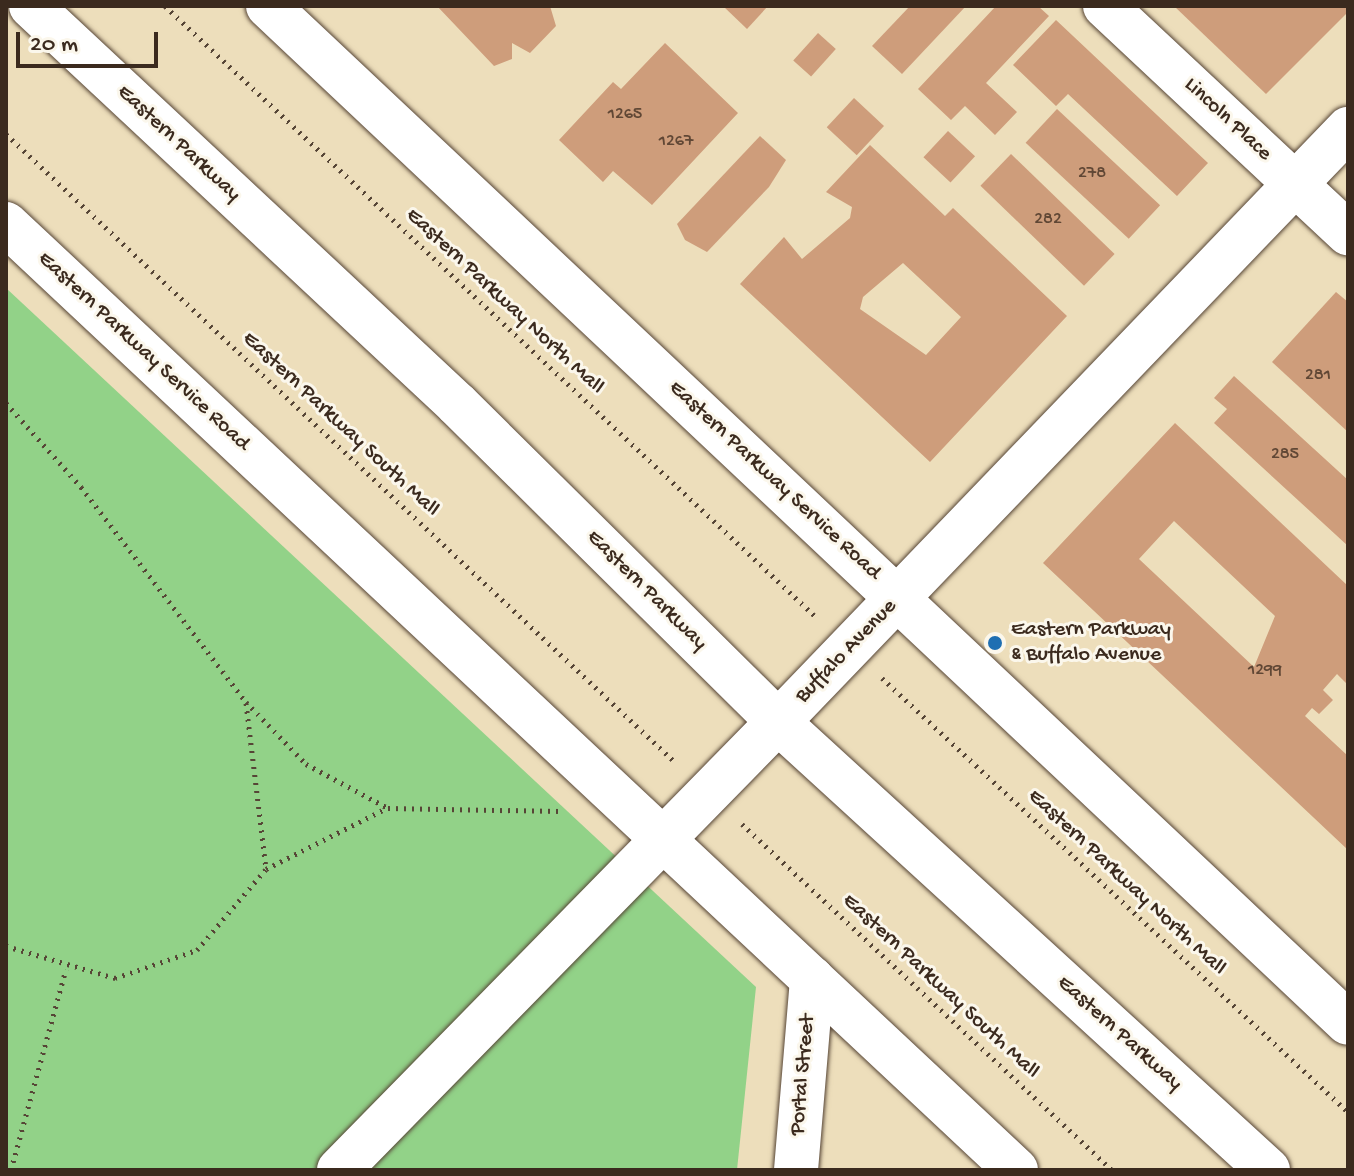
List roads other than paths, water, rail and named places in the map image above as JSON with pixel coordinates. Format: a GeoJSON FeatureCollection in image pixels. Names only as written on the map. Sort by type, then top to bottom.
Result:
{"type":"FeatureCollection","features":[{"type":"Feature","properties":{"kind":"street","name":"Eastern Parkway"},"geometry":{"type":"LineString","coordinates":[[31,6],[457,404],[778,722],[1268,1170]]}},
{"type":"Feature","properties":{"kind":"street","name":"Eastern Parkway Service Road"},"geometry":{"type":"LineString","coordinates":[[268,6],[1348,1023]]}},
{"type":"Feature","properties":{"kind":"street","name":"Lincoln Place"},"geometry":{"type":"LineString","coordinates":[[1105,6],[1348,233]]}},
{"type":"Feature","properties":{"kind":"street","name":"Buffalo Avenue"},"geometry":{"type":"LineString","coordinates":[[339,1170],[899,599],[1348,129]]}},
{"type":"Feature","properties":{"kind":"street","name":"Eastern Parkway Service Road"},"geometry":{"type":"LineString","coordinates":[[6,224],[1016,1170]]}},
{"type":"Feature","properties":{"kind":"street","name":"Portal Street"},"geometry":{"type":"LineString","coordinates":[[796,1170],[812,979]]}},
{"type":"Feature","properties":{"kind":"place","name":"Eastern Parkway & Buffalo Avenue"},"geometry":{"type":"Point","coordinates":[995,643]}}]}
